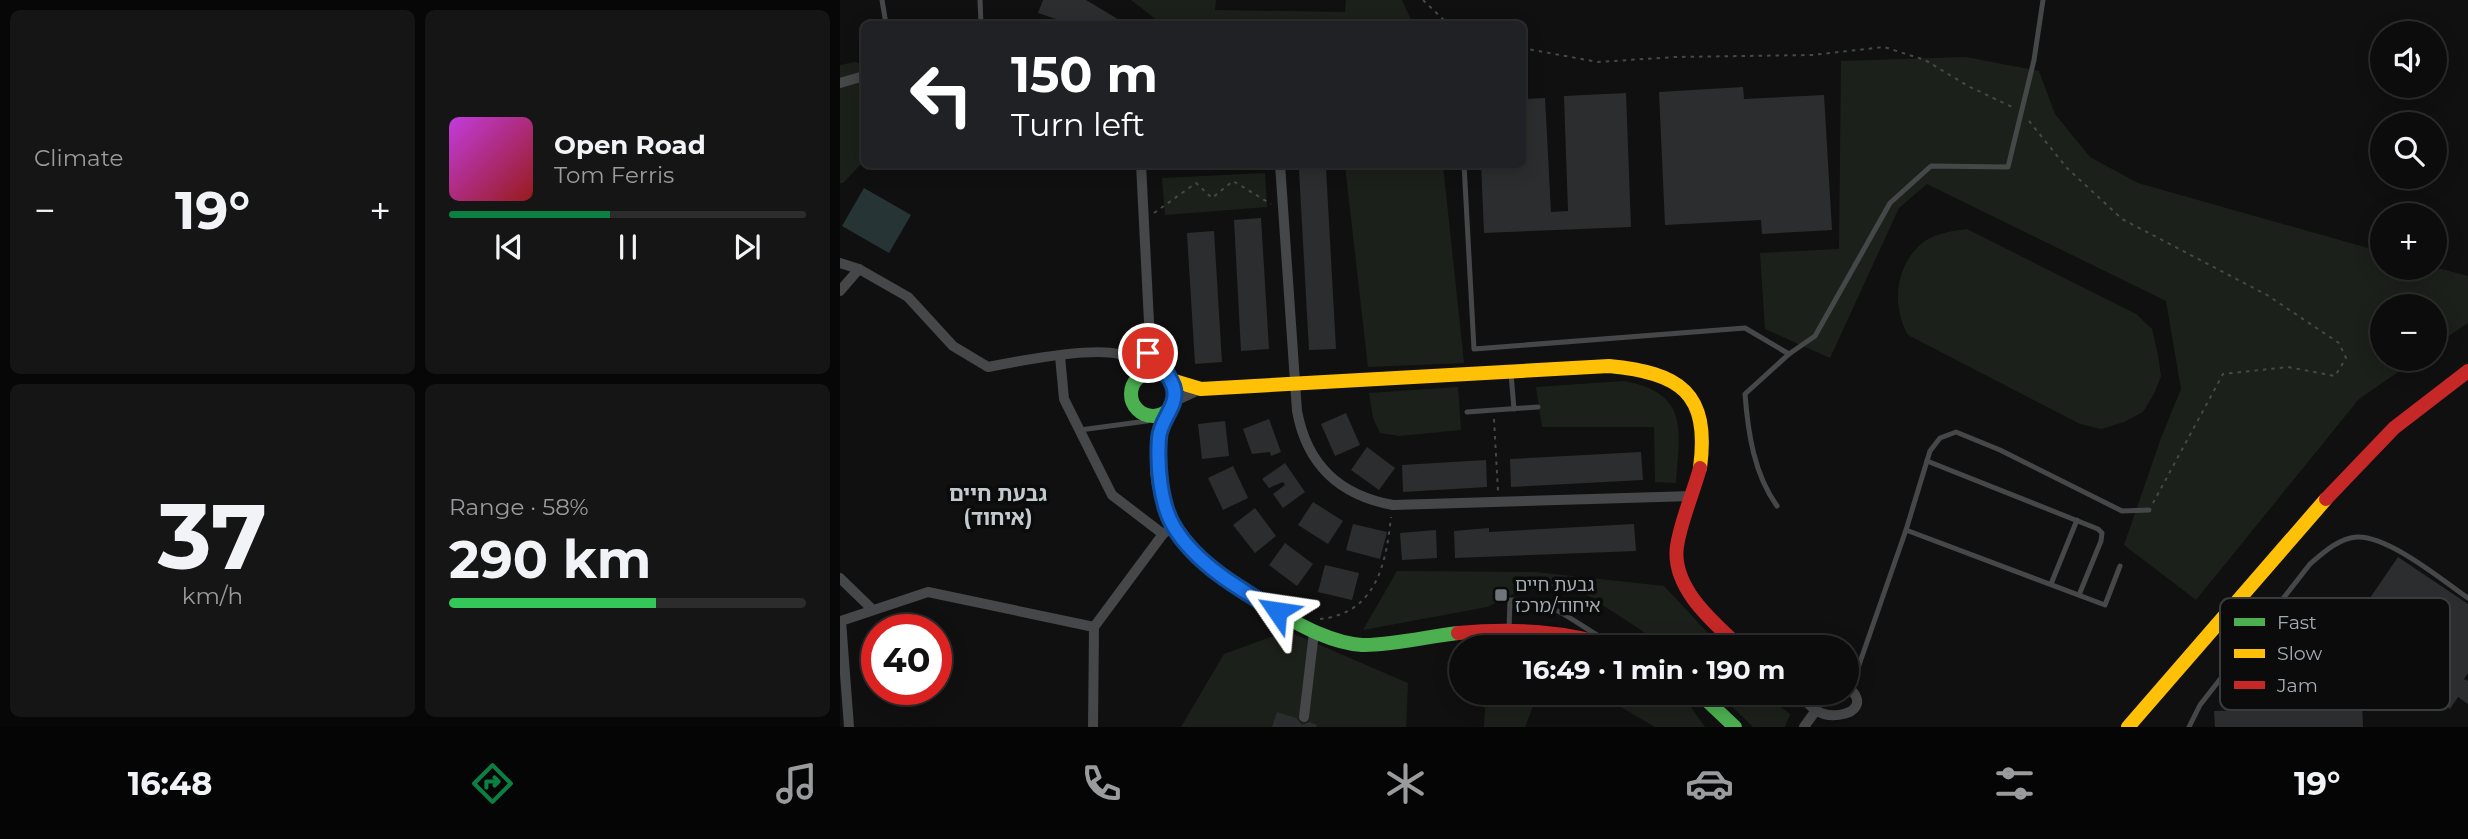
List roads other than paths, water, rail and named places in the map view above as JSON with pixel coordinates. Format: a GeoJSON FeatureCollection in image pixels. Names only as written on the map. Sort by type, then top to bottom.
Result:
{"type":"FeatureCollection","features":[{"type":"Feature","properties":{"kind":"street"},"geometry":{"type":"LineString","coordinates":[[840,83],[861,77]]}},
{"type":"Feature","properties":{"kind":"street"},"geometry":{"type":"LineString","coordinates":[[1141,168],[1150,342],[1131,394],[1158,443]]}},
{"type":"Feature","properties":{"kind":"street"},"geometry":{"type":"LineString","coordinates":[[1280,168],[1294,383],[1300,430],[1307,447],[1320,465],[1352,494],[1369,501],[1393,505],[1693,496]]}},
{"type":"Feature","properties":{"kind":"street"},"geometry":{"type":"LineString","coordinates":[[840,263],[859,268],[908,297],[953,346],[988,367],[1060,356],[1108,353],[1126,357],[1138,375]]}},
{"type":"Feature","properties":{"kind":"street"},"geometry":{"type":"LineString","coordinates":[[840,291],[859,268]]}},
{"type":"Feature","properties":{"kind":"street"},"geometry":{"type":"LineString","coordinates":[[1093,727],[1094,627],[1168,531],[1158,443],[1161,423],[1175,392],[1150,342]]}},
{"type":"Feature","properties":{"kind":"street"},"geometry":{"type":"LineString","coordinates":[[1060,356],[1064,399],[1112,495],[1168,531],[1212,568],[1314,626],[1350,645],[1462,632],[1509,630],[1558,635]]}},
{"type":"Feature","properties":{"kind":"street"},"geometry":{"type":"LineString","coordinates":[[1138,375],[1147,372],[1201,389],[1510,371],[1629,367],[1661,374],[1688,393],[1702,419],[1703,450],[1676,559],[1680,576],[1707,615],[1728,635]]}},
{"type":"Feature","properties":{"kind":"street"},"geometry":{"type":"LineString","coordinates":[[2240,598],[2359,462],[2394,428],[2468,371]]}},
{"type":"Feature","properties":{"kind":"street"},"geometry":{"type":"LineString","coordinates":[[1144,416],[1155,416],[1201,389]]}},
{"type":"Feature","properties":{"kind":"street"},"geometry":{"type":"LineString","coordinates":[[840,578],[872,609]]}},
{"type":"Feature","properties":{"kind":"street"},"geometry":{"type":"LineString","coordinates":[[849,727],[840,621],[928,592],[1094,627]]}},
{"type":"Feature","properties":{"kind":"street"},"geometry":{"type":"LineString","coordinates":[[2128,726],[2220,621]]}},
{"type":"Feature","properties":{"kind":"street"},"geometry":{"type":"LineString","coordinates":[[1304,717],[1314,626]]}},
{"type":"Feature","properties":{"kind":"street"},"geometry":{"type":"LineString","coordinates":[[1712,705],[1735,727]]}},
{"type":"Feature","properties":{"kind":"street"},"geometry":{"type":"LineString","coordinates":[[1808,705],[1823,722],[1834,726],[1848,719],[1855,705]]}},
{"type":"Feature","properties":{"kind":"street"},"geometry":{"type":"LineString","coordinates":[[1804,727],[1813,705]]}},
{"type":"Feature","properties":{"kind":"lane"},"geometry":{"type":"LineString","coordinates":[[882,0],[886,21]]}},
{"type":"Feature","properties":{"kind":"lane"},"geometry":{"type":"LineString","coordinates":[[980,0],[981,21]]}},
{"type":"Feature","properties":{"kind":"lane"},"geometry":{"type":"LineString","coordinates":[[1777,506],[1762,485],[1747,421],[1745,394],[1788,354],[1815,336],[1890,202],[1931,166],[2008,167],[2034,60],[2043,0]]}},
{"type":"Feature","properties":{"kind":"lane"},"geometry":{"type":"LineString","coordinates":[[1464,168],[1474,349],[1745,328],[1788,354]]}},
{"type":"Feature","properties":{"kind":"lane"},"geometry":{"type":"LineString","coordinates":[[1510,371],[1514,409]]}},
{"type":"Feature","properties":{"kind":"lane"},"geometry":{"type":"LineString","coordinates":[[1467,412],[1538,407]]}},
{"type":"Feature","properties":{"kind":"lane"},"geometry":{"type":"LineString","coordinates":[[1080,430],[1144,416]]}},
{"type":"Feature","properties":{"kind":"lane"},"geometry":{"type":"LineString","coordinates":[[1859,657],[1906,530],[1930,451],[1940,438],[1956,432],[2000,450],[2122,511],[2149,510]]}},
{"type":"Feature","properties":{"kind":"lane"},"geometry":{"type":"LineString","coordinates":[[1927,461],[2098,529],[2102,533],[2101,541],[2079,595]]}},
{"type":"Feature","properties":{"kind":"lane"},"geometry":{"type":"LineString","coordinates":[[2051,584],[2077,520]]}},
{"type":"Feature","properties":{"kind":"lane"},"geometry":{"type":"LineString","coordinates":[[1906,530],[2105,605],[2120,566]]}},
{"type":"Feature","properties":{"kind":"lane"},"geometry":{"type":"LineString","coordinates":[[2283,598],[2310,564],[2330,547],[2357,537],[2376,541],[2407,555],[2468,598]]}},
{"type":"Feature","properties":{"kind":"lane"},"geometry":{"type":"LineString","coordinates":[[1509,630],[1510,600],[1541,602],[1597,635]]}},
{"type":"Feature","properties":{"kind":"lane"},"geometry":{"type":"LineString","coordinates":[[2189,727],[2200,705],[2220,679]]}},
{"type":"Feature","properties":{"kind":"place","name":"גבעת חיים איחוד/מרכז"},"geometry":{"type":"Point","coordinates":[1501,595]}},
{"type":"Feature","properties":{"kind":"district","name":"גבעת חיים (איחוד)"},"geometry":{"type":"Point","coordinates":[998,506]}}]}
